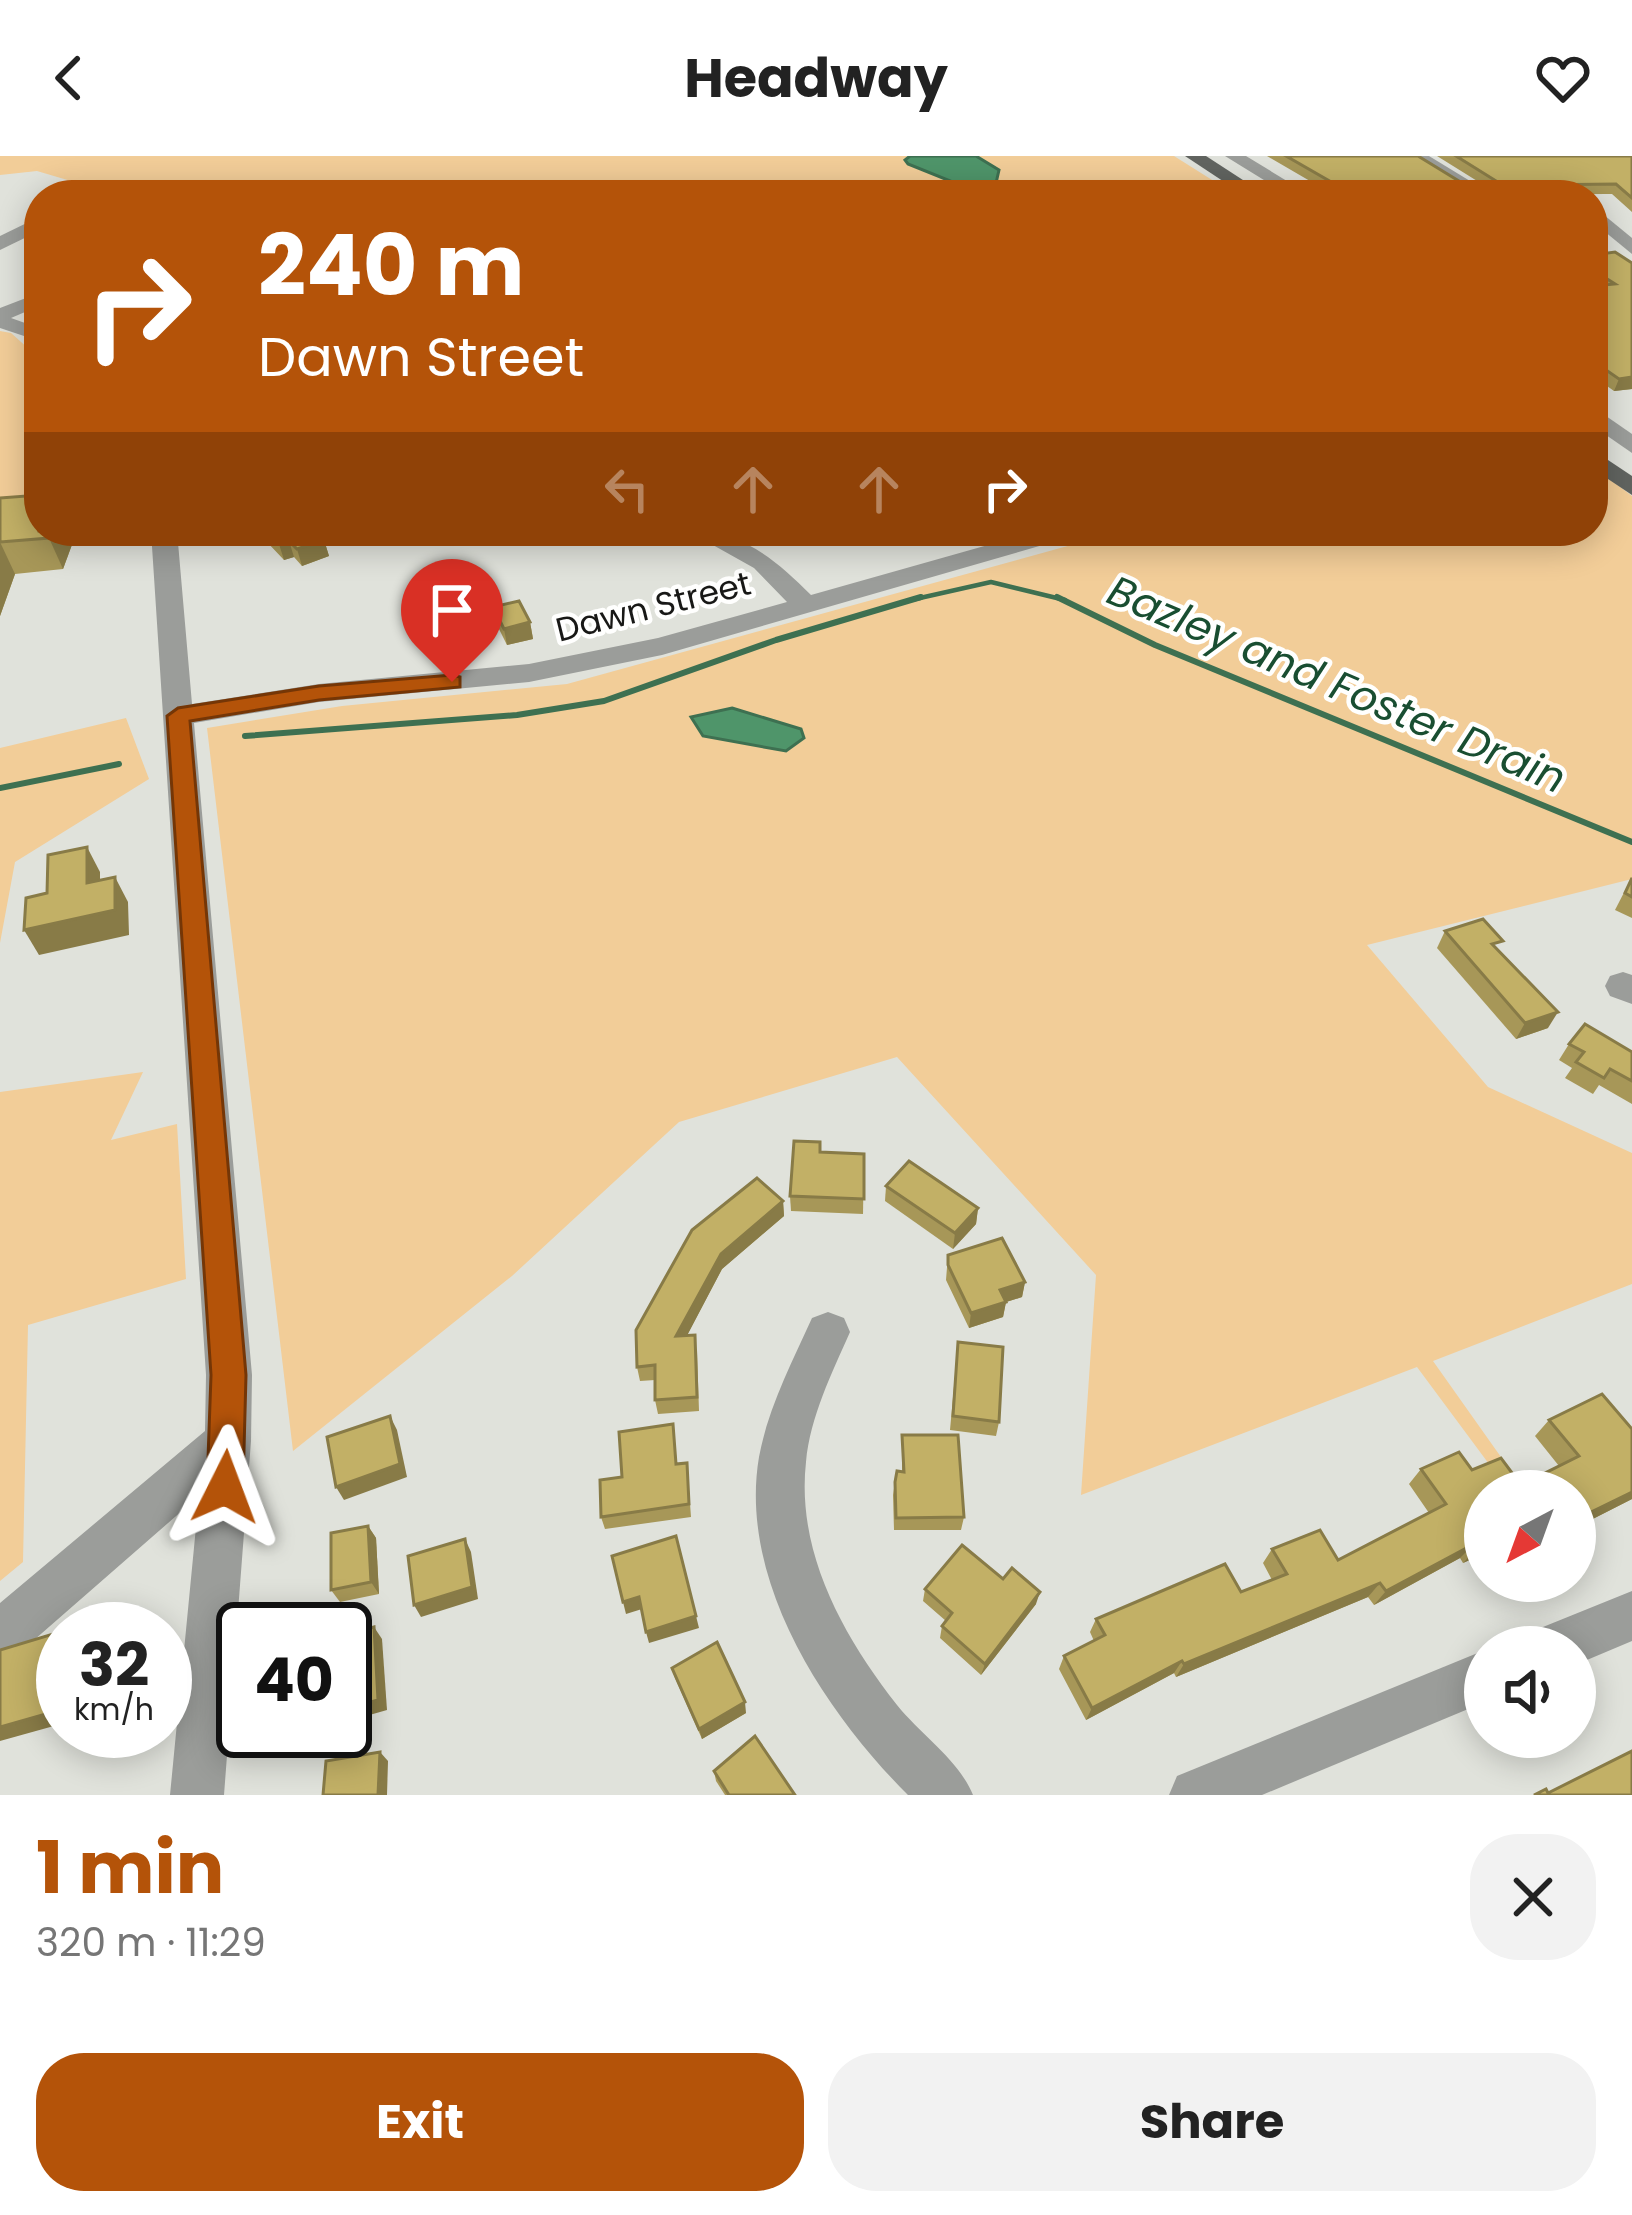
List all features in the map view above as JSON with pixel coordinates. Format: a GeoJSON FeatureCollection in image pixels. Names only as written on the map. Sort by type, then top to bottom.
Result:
{"type":"FeatureCollection","features":[{"type":"Feature","properties":{"kind":"main road"},"geometry":{"type":"LineString","coordinates":[[1194,156],[1233,180]]}},
{"type":"Feature","properties":{"kind":"main road"},"geometry":{"type":"LineString","coordinates":[[1608,469],[1632,488]]}},
{"type":"Feature","properties":{"kind":"street"},"geometry":{"type":"LineString","coordinates":[[1234,156],[1275,180]]}},
{"type":"Feature","properties":{"kind":"street"},"geometry":{"type":"LineString","coordinates":[[1417,156],[1458,180]]}},
{"type":"Feature","properties":{"kind":"street"},"geometry":{"type":"LineString","coordinates":[[1608,220],[1632,248]]}},
{"type":"Feature","properties":{"kind":"street"},"geometry":{"type":"LineString","coordinates":[[1608,426],[1632,446]]}},
{"type":"Feature","properties":{"kind":"street"},"geometry":{"type":"LineString","coordinates":[[165,546],[229,1375],[228,1441],[197,1795]]}},
{"type":"Feature","properties":{"kind":"street"},"geometry":{"type":"LineString","coordinates":[[730,546],[763,562],[804,604]]}},
{"type":"Feature","properties":{"kind":"street","name":"Dawn Street"},"geometry":{"type":"LineString","coordinates":[[178,716],[319,693],[530,673],[662,646],[1011,546]]}},
{"type":"Feature","properties":{"kind":"street"},"geometry":{"type":"LineString","coordinates":[[828,1332],[804,1388],[782,1461],[783,1532],[820,1634],[876,1721],[946,1795]]}},
{"type":"Feature","properties":{"kind":"street"},"geometry":{"type":"LineString","coordinates":[[0,1636],[228,1441]]}},
{"type":"Feature","properties":{"kind":"street"},"geometry":{"type":"LineString","coordinates":[[1596,1631],[1632,1616]]}},
{"type":"Feature","properties":{"kind":"street"},"geometry":{"type":"LineString","coordinates":[[1196,1795],[1464,1685]]}},
{"type":"Feature","properties":{"kind":"shaded area"},"geometry":{"type":"Polygon","coordinates":[[[0,156],[1174,156],[1212,180],[67,180],[37,171],[0,175],[0,156]]]}},
{"type":"Feature","properties":{"kind":"shaded area"},"geometry":{"type":"Polygon","coordinates":[[[910,156],[976,156],[999,170],[997,180],[948,180],[905,160],[910,156]]]}},
{"type":"Feature","properties":{"kind":"shaded area"},"geometry":{"type":"Polygon","coordinates":[[[0,331],[11,333],[24,345],[24,500],[0,502],[0,331]]]}},
{"type":"Feature","properties":{"kind":"shaded area"},"geometry":{"type":"Polygon","coordinates":[[[1608,478],[1632,496],[1632,879],[1367,945],[1488,1087],[1632,1153],[1632,1284],[1433,1361],[1510,1470],[1493,1470],[1417,1367],[1081,1495],[1096,1275],[897,1057],[679,1122],[512,1276],[293,1451],[207,728],[342,706],[567,684],[1068,546],[1608,546],[1608,478]]]}},
{"type":"Feature","properties":{"kind":"shaded area"},"geometry":{"type":"Polygon","coordinates":[[[732,708],[801,729],[804,738],[786,751],[703,736],[691,717],[732,708]]]}},
{"type":"Feature","properties":{"kind":"shaded area"},"geometry":{"type":"Polygon","coordinates":[[[126,718],[149,779],[15,862],[0,943],[0,748],[126,718]]]}},
{"type":"Feature","properties":{"kind":"shaded area"},"geometry":{"type":"Polygon","coordinates":[[[143,1072],[111,1140],[177,1124],[186,1279],[28,1325],[23,1562],[0,1581],[0,1092],[143,1072]]]}},
{"type":"Feature","properties":{"kind":"building"},"geometry":{"type":"Polygon","coordinates":[[[1286,156],[1418,156],[1457,180],[1328,180],[1286,156]]]}},
{"type":"Feature","properties":{"kind":"building"},"geometry":{"type":"Polygon","coordinates":[[[1456,156],[1632,156],[1632,198],[1616,184],[1608,184],[1608,180],[1495,180],[1456,156]]]}},
{"type":"Feature","properties":{"kind":"building"},"geometry":{"type":"Polygon","coordinates":[[[1608,253],[1632,263],[1632,377],[1619,379],[1608,371],[1608,285],[1615,284],[1608,280],[1608,253]]]}},
{"type":"Feature","properties":{"kind":"building"},"geometry":{"type":"Polygon","coordinates":[[[24,496],[24,540],[0,542],[0,498],[24,496]]]}},
{"type":"Feature","properties":{"kind":"building"},"geometry":{"type":"Polygon","coordinates":[[[519,601],[530,622],[504,629],[493,607],[519,601]]]}},
{"type":"Feature","properties":{"kind":"building"},"geometry":{"type":"Polygon","coordinates":[[[87,847],[87,883],[115,877],[115,910],[24,930],[26,898],[47,893],[48,855],[87,847]]]}},
{"type":"Feature","properties":{"kind":"building"},"geometry":{"type":"Polygon","coordinates":[[[1483,919],[1503,941],[1492,944],[1558,1012],[1525,1023],[1445,931],[1483,919]]]}},
{"type":"Feature","properties":{"kind":"building"},"geometry":{"type":"Polygon","coordinates":[[[1585,1024],[1632,1052],[1632,1081],[1610,1069],[1604,1078],[1576,1062],[1584,1052],[1569,1044],[1585,1024]]]}},
{"type":"Feature","properties":{"kind":"building"},"geometry":{"type":"Polygon","coordinates":[[[794,1141],[820,1142],[820,1152],[864,1154],[864,1199],[790,1196],[794,1141]]]}},
{"type":"Feature","properties":{"kind":"building"},"geometry":{"type":"Polygon","coordinates":[[[909,1161],[978,1208],[955,1233],[886,1186],[909,1161]]]}},
{"type":"Feature","properties":{"kind":"building"},"geometry":{"type":"Polygon","coordinates":[[[757,1178],[783,1201],[721,1254],[676,1336],[695,1335],[697,1397],[655,1400],[655,1365],[637,1367],[636,1330],[692,1230],[757,1178]]]}},
{"type":"Feature","properties":{"kind":"building"},"geometry":{"type":"Polygon","coordinates":[[[1002,1238],[1025,1282],[1000,1290],[1006,1302],[971,1313],[948,1265],[948,1255],[1002,1238]]]}},
{"type":"Feature","properties":{"kind":"building"},"geometry":{"type":"Polygon","coordinates":[[[958,1342],[1003,1347],[999,1422],[953,1416],[958,1342]]]}},
{"type":"Feature","properties":{"kind":"building"},"geometry":{"type":"Polygon","coordinates":[[[1602,1394],[1632,1429],[1632,1492],[1596,1510],[1596,1470],[1551,1470],[1579,1456],[1549,1420],[1602,1394]]]}},
{"type":"Feature","properties":{"kind":"building"},"geometry":{"type":"Polygon","coordinates":[[[390,1416],[400,1464],[336,1487],[327,1437],[390,1416]]]}},
{"type":"Feature","properties":{"kind":"building"},"geometry":{"type":"Polygon","coordinates":[[[673,1424],[676,1464],[687,1463],[689,1504],[601,1517],[600,1480],[622,1477],[619,1432],[673,1424]]]}},
{"type":"Feature","properties":{"kind":"building"},"geometry":{"type":"Polygon","coordinates":[[[902,1435],[958,1435],[964,1517],[896,1518],[895,1482],[897,1471],[904,1472],[902,1435]]]}},
{"type":"Feature","properties":{"kind":"building"},"geometry":{"type":"Polygon","coordinates":[[[1459,1452],[1472,1470],[1464,1470],[1464,1549],[1386,1591],[1380,1583],[1182,1661],[1092,1708],[1064,1656],[1105,1635],[1096,1619],[1225,1564],[1241,1592],[1287,1574],[1272,1549],[1320,1530],[1338,1560],[1446,1504],[1421,1469],[1459,1452]]]}},
{"type":"Feature","properties":{"kind":"building"},"geometry":{"type":"Polygon","coordinates":[[[1501,1458],[1510,1470],[1472,1470],[1501,1458]]]}},
{"type":"Feature","properties":{"kind":"building"},"geometry":{"type":"Polygon","coordinates":[[[368,1526],[371,1582],[331,1590],[331,1533],[368,1526]]]}},
{"type":"Feature","properties":{"kind":"building"},"geometry":{"type":"Polygon","coordinates":[[[676,1536],[696,1616],[646,1632],[639,1597],[623,1602],[612,1556],[676,1536]]]}},
{"type":"Feature","properties":{"kind":"building"},"geometry":{"type":"Polygon","coordinates":[[[465,1539],[472,1587],[414,1605],[408,1556],[465,1539]]]}},
{"type":"Feature","properties":{"kind":"building"},"geometry":{"type":"Polygon","coordinates":[[[962,1545],[1003,1579],[1012,1568],[1040,1592],[985,1664],[942,1626],[952,1613],[925,1589],[962,1545]]]}},
{"type":"Feature","properties":{"kind":"building"},"geometry":{"type":"Polygon","coordinates":[[[372,1628],[378,1700],[372,1702],[372,1628]]]}},
{"type":"Feature","properties":{"kind":"building"},"geometry":{"type":"Polygon","coordinates":[[[36,1639],[36,1717],[0,1727],[0,1650],[36,1639]]]}},
{"type":"Feature","properties":{"kind":"building"},"geometry":{"type":"Polygon","coordinates":[[[717,1642],[745,1702],[699,1729],[672,1668],[717,1642]]]}},
{"type":"Feature","properties":{"kind":"building"},"geometry":{"type":"Polygon","coordinates":[[[755,1736],[795,1795],[729,1795],[714,1771],[755,1736]]]}},
{"type":"Feature","properties":{"kind":"building"},"geometry":{"type":"Polygon","coordinates":[[[1632,1751],[1632,1795],[1534,1795],[1546,1789],[1548,1793],[1632,1751]]]}},
{"type":"Feature","properties":{"kind":"building"},"geometry":{"type":"Polygon","coordinates":[[[380,1752],[378,1795],[323,1795],[326,1761],[372,1758],[372,1753],[380,1752]]]}},
{"type":"Feature","properties":{"kind":"waterway","name":"Bazley and Foster Drain"},"geometry":{"type":"LineString","coordinates":[[911,600],[991,582],[1061,599]]}},
{"type":"Feature","properties":{"kind":"waterway","name":"Bazley and Foster Drain"},"geometry":{"type":"LineString","coordinates":[[245,736],[517,715],[604,701],[776,640],[921,597]]}},
{"type":"Feature","properties":{"kind":"waterway","name":"Bazley and Foster Drain"},"geometry":{"type":"LineString","coordinates":[[1057,597],[1061,599]]}},
{"type":"Feature","properties":{"kind":"waterway","name":"Bazley and Foster Drain"},"geometry":{"type":"LineString","coordinates":[[1061,599],[1155,645],[1632,842]]}},
{"type":"Feature","properties":{"kind":"waterway","name":"Bazley and Foster Drain"},"geometry":{"type":"LineString","coordinates":[[0,788],[119,764]]}},
{"type":"Feature","properties":{"kind":"route"},"geometry":{"type":"LineString","coordinates":[[225,1487],[229,1375],[178,716],[319,693],[452,682]]}}]}
